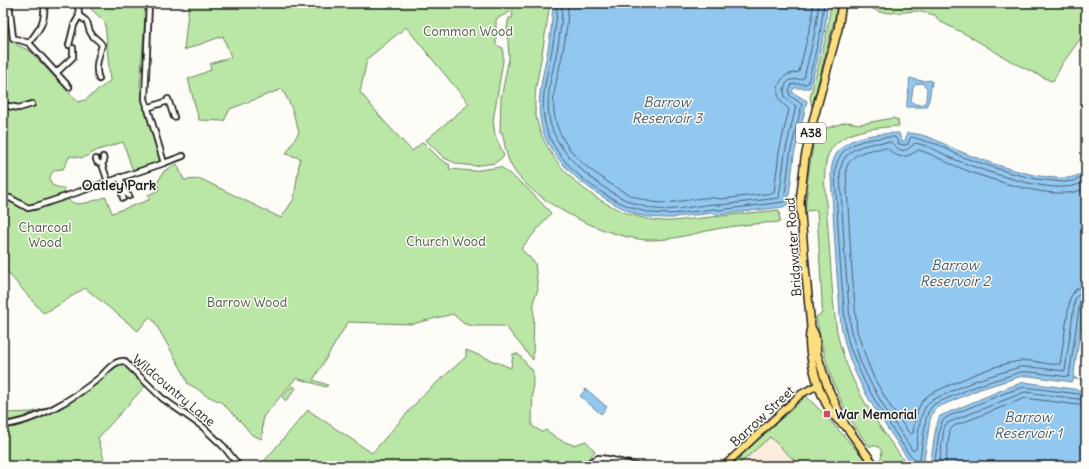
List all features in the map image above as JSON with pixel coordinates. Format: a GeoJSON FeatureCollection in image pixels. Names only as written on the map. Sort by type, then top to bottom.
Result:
{"type":"FeatureCollection","features":[{"type":"Feature","properties":{"kind":"highway","name":"Bridgwater Road"},"geometry":{"type":"LineString","coordinates":[[842,3],[838,28],[813,121],[805,158],[800,202],[804,265],[811,327],[815,335],[820,365],[828,388],[843,418],[845,426]]}},
{"type":"Feature","properties":{"kind":"highway","name":"Bridgwater Road"},"geometry":{"type":"LineString","coordinates":[[811,327],[809,335],[812,360],[818,385],[827,404],[838,421],[845,426],[876,466]]}},
{"type":"Feature","properties":{"kind":"highway"},"geometry":{"type":"LineString","coordinates":[[820,365],[822,379],[818,385],[828,388]]}},
{"type":"Feature","properties":{"kind":"highway"},"geometry":{"type":"LineString","coordinates":[[820,365],[825,371],[843,418]]}},
{"type":"Feature","properties":{"kind":"main road","name":"Barrow Street"},"geometry":{"type":"LineString","coordinates":[[724,466],[801,394],[818,385]]}},
{"type":"Feature","properties":{"kind":"street"},"geometry":{"type":"LineString","coordinates":[[9,3],[13,38],[29,43],[69,87]]}},
{"type":"Feature","properties":{"kind":"street"},"geometry":{"type":"LineString","coordinates":[[29,43],[45,17],[44,3]]}},
{"type":"Feature","properties":{"kind":"street"},"geometry":{"type":"LineString","coordinates":[[56,73],[73,57],[71,47],[74,25],[79,16],[78,3]]}},
{"type":"Feature","properties":{"kind":"street"},"geometry":{"type":"LineString","coordinates":[[149,3],[145,88],[147,108],[164,162]]}},
{"type":"Feature","properties":{"kind":"street"},"geometry":{"type":"LineString","coordinates":[[79,16],[85,19],[88,23],[90,33],[93,37],[99,40],[102,45],[98,61],[97,74],[99,79]]}},
{"type":"Feature","properties":{"kind":"street"},"geometry":{"type":"LineString","coordinates":[[147,108],[168,100],[174,117]]}},
{"type":"Feature","properties":{"kind":"street"},"geometry":{"type":"LineString","coordinates":[[3,105],[19,108],[32,104]]}},
{"type":"Feature","properties":{"kind":"street"},"geometry":{"type":"LineString","coordinates":[[3,198],[10,198],[28,208],[37,206],[183,156]]}},
{"type":"Feature","properties":{"kind":"street"},"geometry":{"type":"LineString","coordinates":[[103,157],[104,161],[102,164],[108,182]]}},
{"type":"Feature","properties":{"kind":"street"},"geometry":{"type":"LineString","coordinates":[[96,159],[99,164],[102,164]]}},
{"type":"Feature","properties":{"kind":"street"},"geometry":{"type":"LineString","coordinates":[[120,177],[125,192],[129,196]]}},
{"type":"Feature","properties":{"kind":"street"},"geometry":{"type":"LineString","coordinates":[[123,198],[122,193],[125,192]]}},
{"type":"Feature","properties":{"kind":"street","name":"Wildcountry Lane"},"geometry":{"type":"LineString","coordinates":[[3,425],[24,420],[43,413],[78,394],[117,362],[124,361],[162,398],[203,427],[224,447],[239,466]]}},
{"type":"Feature","properties":{"kind":"street"},"geometry":{"type":"LineString","coordinates":[[588,466],[590,462],[598,458],[636,466]]}},
{"type":"Feature","properties":{"kind":"shaded area"},"geometry":{"type":"Polygon","coordinates":[[[770,437],[800,466],[737,466],[770,437]]]}},
{"type":"Feature","properties":{"kind":"green space"},"geometry":{"type":"Polygon","coordinates":[[[91,3],[146,3],[140,86],[161,158],[157,163],[133,171],[123,142],[98,150],[83,158],[70,156],[63,169],[54,170],[50,179],[52,185],[64,188],[68,199],[72,203],[82,204],[106,197],[112,213],[149,200],[148,195],[159,190],[157,183],[164,171],[177,164],[184,180],[201,179],[281,218],[294,199],[300,158],[286,154],[299,132],[291,106],[282,89],[230,109],[224,121],[199,120],[188,79],[211,70],[210,64],[231,57],[223,36],[184,50],[189,3],[550,3],[536,88],[535,108],[540,130],[550,152],[565,171],[584,188],[605,203],[627,213],[650,220],[673,221],[779,210],[780,222],[729,227],[669,239],[651,240],[615,234],[595,226],[554,206],[537,194],[522,180],[512,167],[507,155],[502,132],[500,132],[501,98],[509,58],[507,27],[509,18],[512,18],[513,12],[496,19],[496,45],[503,48],[503,61],[493,121],[495,135],[504,156],[495,163],[474,166],[458,164],[444,158],[426,140],[469,104],[406,27],[367,59],[360,92],[412,151],[423,142],[441,160],[450,165],[449,169],[472,171],[501,167],[527,188],[551,213],[521,249],[535,263],[538,290],[534,299],[533,360],[505,326],[472,326],[463,323],[453,314],[412,324],[348,322],[313,380],[328,385],[326,387],[296,378],[263,417],[262,439],[252,435],[221,402],[205,395],[188,384],[183,372],[154,321],[149,317],[138,331],[85,288],[49,311],[43,313],[3,267],[3,15],[13,23],[16,31],[17,45],[30,51],[78,102],[85,100],[110,81],[105,22],[91,9],[91,3]]]}},
{"type":"Feature","properties":{"kind":"green space"},"geometry":{"type":"Polygon","coordinates":[[[831,3],[837,3],[837,9],[812,107],[810,97],[826,37],[831,3]]]}},
{"type":"Feature","properties":{"kind":"green space"},"geometry":{"type":"Polygon","coordinates":[[[861,3],[1086,3],[1086,31],[1062,64],[1054,80],[1051,81],[1014,63],[969,36],[939,21],[935,15],[917,11],[892,13],[879,12],[861,3]]]}},
{"type":"Feature","properties":{"kind":"green space"},"geometry":{"type":"Polygon","coordinates":[[[893,118],[898,120],[899,126],[854,133],[845,137],[832,148],[826,163],[825,190],[833,298],[840,345],[854,382],[862,397],[879,425],[908,466],[885,466],[880,460],[882,454],[881,450],[877,446],[869,446],[858,431],[834,385],[824,352],[816,317],[822,313],[817,210],[805,211],[807,183],[815,132],[846,122],[860,124],[893,118]]]}},
{"type":"Feature","properties":{"kind":"green space"},"geometry":{"type":"Polygon","coordinates":[[[466,350],[511,368],[513,354],[518,354],[533,371],[532,426],[542,432],[546,430],[560,440],[573,445],[586,441],[595,451],[585,466],[260,466],[308,410],[372,453],[423,395],[466,357],[466,350]]]}},
{"type":"Feature","properties":{"kind":"green space"},"geometry":{"type":"Polygon","coordinates":[[[120,363],[128,368],[144,387],[98,438],[106,466],[3,466],[3,428],[15,427],[24,424],[63,405],[91,388],[114,366],[120,363]]]}},
{"type":"Feature","properties":{"kind":"green space"},"geometry":{"type":"Polygon","coordinates":[[[292,386],[296,388],[286,401],[282,397],[292,386]]]}},
{"type":"Feature","properties":{"kind":"green space"},"geometry":{"type":"Polygon","coordinates":[[[806,396],[871,466],[800,466],[770,437],[737,466],[730,466],[806,396]]]}},
{"type":"Feature","properties":{"kind":"green space"},"geometry":{"type":"Polygon","coordinates":[[[46,408],[40,412],[29,414],[25,418],[3,421],[3,413],[32,412],[46,408]]]}},
{"type":"Feature","properties":{"kind":"green space"},"geometry":{"type":"Polygon","coordinates":[[[597,461],[620,466],[590,466],[597,461]]]}},
{"type":"Feature","properties":{"kind":"water","name":"Barrow Reservoir 3"},"geometry":{"type":"Polygon","coordinates":[[[553,3],[828,3],[824,35],[810,88],[794,88],[792,92],[807,101],[794,155],[788,204],[783,207],[716,215],[714,213],[675,218],[647,217],[635,214],[613,203],[578,179],[557,157],[549,145],[543,132],[540,118],[539,100],[550,38],[553,3]]]}},
{"type":"Feature","properties":{"kind":"water"},"geometry":{"type":"Polygon","coordinates":[[[909,79],[932,81],[929,100],[926,107],[907,107],[909,79]],[[922,83],[916,84],[913,88],[911,101],[915,104],[922,105],[926,101],[927,88],[922,83]]]}},
{"type":"Feature","properties":{"kind":"water","name":"Barrow Reservoir 2"},"geometry":{"type":"Polygon","coordinates":[[[899,133],[901,141],[905,141],[907,133],[923,135],[974,157],[1028,174],[1065,178],[1073,177],[1086,172],[1086,287],[1073,381],[1022,376],[980,389],[936,408],[930,420],[924,460],[920,465],[911,462],[902,450],[870,401],[851,363],[841,324],[835,246],[831,174],[833,161],[838,152],[845,145],[865,136],[899,133]]]}},
{"type":"Feature","properties":{"kind":"water","name":"Barrow Reservoir 1"},"geometry":{"type":"Polygon","coordinates":[[[1024,382],[1086,391],[1086,466],[930,466],[936,426],[940,416],[1024,382]]]}},
{"type":"Feature","properties":{"kind":"water"},"geometry":{"type":"Polygon","coordinates":[[[586,389],[607,407],[601,414],[580,396],[586,389]]]}},
{"type":"Feature","properties":{"kind":"place","name":"War Memorial"},"geometry":{"type":"Point","coordinates":[827,414]}},
{"type":"Feature","properties":{"kind":"district","name":"Oatley Park"},"geometry":{"type":"Point","coordinates":[119,185]}},
{"type":"Feature","properties":{"kind":"park label","name":"Common Wood"},"geometry":{"type":"Point","coordinates":[468,31]}},
{"type":"Feature","properties":{"kind":"park label","name":"Charcoal Wood"},"geometry":{"type":"Point","coordinates":[45,234]}},
{"type":"Feature","properties":{"kind":"park label","name":"Church Wood"},"geometry":{"type":"Point","coordinates":[446,241]}},
{"type":"Feature","properties":{"kind":"park label","name":"Barrow Wood"},"geometry":{"type":"Point","coordinates":[247,302]}}]}
